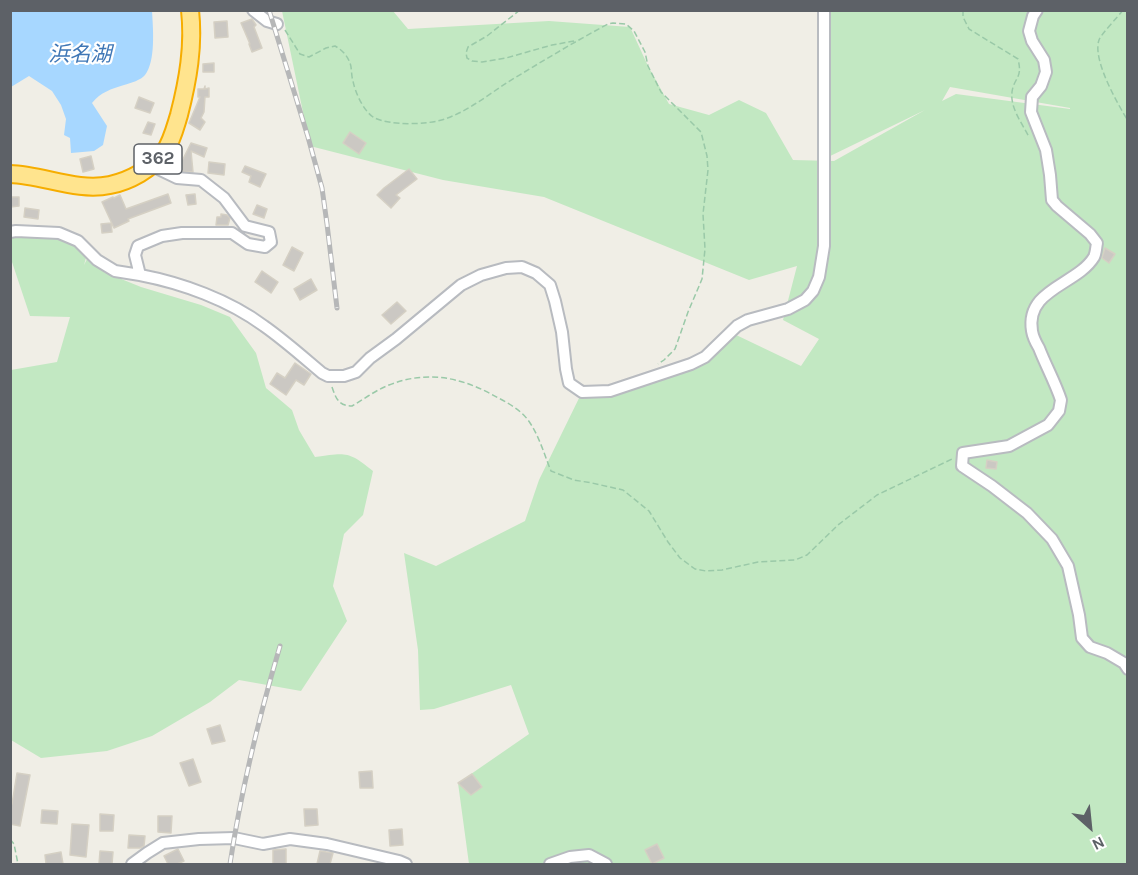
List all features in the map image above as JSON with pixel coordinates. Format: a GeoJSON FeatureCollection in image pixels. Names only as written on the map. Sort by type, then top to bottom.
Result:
{"type":"FeatureCollection","features":[{"type":"Feature","properties":{"kind":"highway","name":"362"},"geometry":{"type":"LineString","coordinates":[[10,174],[23,174],[86,187],[110,186],[131,178],[152,166],[164,152],[173,134],[186,86],[191,52],[190,10]]}},
{"type":"Feature","properties":{"kind":"street"},"geometry":{"type":"LineString","coordinates":[[253,10],[267,21],[277,24]]}},
{"type":"Feature","properties":{"kind":"street"},"geometry":{"type":"LineString","coordinates":[[10,232],[59,233],[78,241],[97,260],[115,271],[163,279],[201,292],[263,325],[328,376],[344,376],[356,372],[370,358],[461,285],[481,275],[506,268],[522,267],[536,273],[550,285],[562,332],[569,383],[582,392],[610,391],[691,364],[705,357],[742,323],[788,309],[805,300],[813,291],[819,277],[824,246],[824,10]]}},
{"type":"Feature","properties":{"kind":"street"},"geometry":{"type":"LineString","coordinates":[[1037,10],[1029,31],[1032,41],[1044,60],[1046,72],[1041,86],[1032,97],[1031,112],[1046,150],[1052,200],[1097,243],[1095,255],[1088,264],[1045,295],[1036,304],[1033,314],[1032,331],[1061,400],[1059,411],[1048,425],[1009,446],[963,453],[962,466],[1027,513],[1052,538],[1068,566],[1082,638],[1090,647],[1107,652],[1124,663],[1128,669]]}},
{"type":"Feature","properties":{"kind":"street"},"geometry":{"type":"LineString","coordinates":[[140,275],[135,255],[138,246],[162,236],[182,233],[232,233],[248,244],[265,247],[271,242],[269,232],[245,226],[224,198],[201,180],[177,178],[152,166]]}},
{"type":"Feature","properties":{"kind":"street"},"geometry":{"type":"LineString","coordinates":[[132,864],[163,843],[234,838],[263,844],[290,839],[327,844],[406,864]]}},
{"type":"Feature","properties":{"kind":"street"},"geometry":{"type":"LineString","coordinates":[[550,864],[570,857],[590,855],[606,864]]}},
{"type":"Feature","properties":{"kind":"path"},"geometry":{"type":"LineString","coordinates":[[520,10],[487,36],[468,47],[467,58],[482,62],[578,40]]}},
{"type":"Feature","properties":{"kind":"path"},"geometry":{"type":"LineString","coordinates":[[963,10],[963,17],[969,29],[1018,59],[1021,70],[1012,91],[1015,110],[1032,143]]}},
{"type":"Feature","properties":{"kind":"path"},"geometry":{"type":"LineString","coordinates":[[1124,10],[1099,40],[1099,52],[1104,76],[1128,121]]}},
{"type":"Feature","properties":{"kind":"path"},"geometry":{"type":"LineString","coordinates":[[277,24],[286,30],[300,54],[309,57],[335,46],[343,51],[350,63],[353,83],[366,111],[374,117],[397,123],[419,124],[444,119],[464,110],[608,24],[626,24],[634,31],[661,92],[700,132],[707,156],[708,170],[703,214],[705,249],[702,279],[675,349],[655,365]]}},
{"type":"Feature","properties":{"kind":"path"},"geometry":{"type":"LineString","coordinates":[[328,376],[335,397],[346,406],[352,406],[386,386],[421,376],[461,381],[481,388],[513,406],[527,418],[536,433],[551,471],[574,480],[623,490],[649,511],[680,558],[695,569],[706,571],[758,562],[795,560],[807,555],[838,525],[877,495],[963,453]]}},
{"type":"Feature","properties":{"kind":"path"},"geometry":{"type":"LineString","coordinates":[[10,839],[14,844],[18,864]]}},
{"type":"Feature","properties":{"kind":"green space"},"geometry":{"type":"Polygon","coordinates":[[[282,11],[393,11],[408,29],[549,21],[630,27],[669,104],[709,115],[739,100],[766,113],[793,160],[834,161],[925,110],[824,159],[824,11],[1127,11],[1127,864],[469,864],[458,783],[529,734],[511,685],[434,709],[420,710],[418,650],[404,553],[436,566],[525,521],[539,480],[582,392],[623,389],[705,357],[732,333],[801,366],[819,339],[783,320],[797,266],[749,280],[544,197],[443,180],[310,146],[282,11]],[[950,87],[942,101],[956,94],[1070,108],[950,87]]]}},
{"type":"Feature","properties":{"kind":"green space"},"geometry":{"type":"Polygon","coordinates":[[[15,234],[56,237],[74,243],[87,254],[84,265],[87,259],[104,272],[230,317],[256,353],[266,388],[292,410],[299,430],[315,457],[340,454],[352,456],[373,471],[363,515],[344,534],[333,586],[347,621],[301,691],[239,680],[210,702],[152,736],[107,751],[41,758],[11,740],[11,370],[57,362],[70,317],[30,316],[11,259],[11,237],[15,234]]]}},
{"type":"Feature","properties":{"kind":"water","name":"浜名湖"},"geometry":{"type":"Polygon","coordinates":[[[11,10],[152,11],[152,53],[145,75],[136,81],[106,91],[92,103],[107,126],[103,145],[94,151],[71,153],[70,138],[64,135],[66,119],[52,91],[29,76],[11,87],[11,10]]]}},
{"type":"Feature","properties":{"kind":"building"},"geometry":{"type":"Polygon","coordinates":[[[252,19],[256,25],[254,27],[262,48],[252,52],[241,23],[252,19]]]}},
{"type":"Feature","properties":{"kind":"building"},"geometry":{"type":"Polygon","coordinates":[[[227,21],[228,37],[215,38],[214,22],[227,21]]]}},
{"type":"Feature","properties":{"kind":"building"},"geometry":{"type":"Polygon","coordinates":[[[214,63],[214,72],[203,72],[203,64],[214,63]]]}},
{"type":"Feature","properties":{"kind":"building"},"geometry":{"type":"Polygon","coordinates":[[[205,86],[205,89],[209,88],[209,97],[205,97],[204,112],[201,118],[205,122],[200,130],[189,123],[200,97],[198,97],[198,89],[204,89],[205,86]]]}},
{"type":"Feature","properties":{"kind":"building"},"geometry":{"type":"Polygon","coordinates":[[[139,97],[154,103],[150,113],[135,108],[139,97]]]}},
{"type":"Feature","properties":{"kind":"building"},"geometry":{"type":"Polygon","coordinates":[[[148,122],[155,124],[151,135],[143,133],[148,122]]]}},
{"type":"Feature","properties":{"kind":"building"},"geometry":{"type":"Polygon","coordinates":[[[350,132],[366,143],[359,154],[343,143],[350,132]]]}},
{"type":"Feature","properties":{"kind":"building"},"geometry":{"type":"Polygon","coordinates":[[[191,143],[207,148],[204,157],[191,151],[193,172],[175,169],[175,160],[183,159],[191,143]]]}},
{"type":"Feature","properties":{"kind":"building"},"geometry":{"type":"Polygon","coordinates":[[[91,156],[94,169],[83,172],[80,159],[91,156]]]}},
{"type":"Feature","properties":{"kind":"building"},"geometry":{"type":"Polygon","coordinates":[[[209,162],[225,164],[224,175],[208,173],[209,162]]]}},
{"type":"Feature","properties":{"kind":"building"},"geometry":{"type":"Polygon","coordinates":[[[245,166],[266,174],[260,187],[249,182],[251,176],[242,172],[245,166]]]}},
{"type":"Feature","properties":{"kind":"building"},"geometry":{"type":"Polygon","coordinates":[[[409,169],[417,179],[396,195],[400,198],[391,208],[377,195],[409,169]]]}},
{"type":"Feature","properties":{"kind":"building"},"geometry":{"type":"Polygon","coordinates":[[[168,194],[171,203],[128,219],[129,221],[114,228],[102,202],[120,195],[126,209],[168,194]]]}},
{"type":"Feature","properties":{"kind":"building"},"geometry":{"type":"Polygon","coordinates":[[[195,194],[196,204],[188,205],[186,195],[195,194]]]}},
{"type":"Feature","properties":{"kind":"building"},"geometry":{"type":"Polygon","coordinates":[[[10,197],[19,197],[19,206],[10,207],[10,197]]]}},
{"type":"Feature","properties":{"kind":"building"},"geometry":{"type":"Polygon","coordinates":[[[257,205],[267,209],[264,218],[253,214],[257,205]]]}},
{"type":"Feature","properties":{"kind":"building"},"geometry":{"type":"Polygon","coordinates":[[[25,208],[39,210],[38,219],[24,217],[25,208]]]}},
{"type":"Feature","properties":{"kind":"building"},"geometry":{"type":"Polygon","coordinates":[[[221,214],[230,218],[228,225],[216,225],[217,217],[221,217],[221,214]]]}},
{"type":"Feature","properties":{"kind":"building"},"geometry":{"type":"Polygon","coordinates":[[[111,223],[112,232],[102,233],[101,224],[111,223]]]}},
{"type":"Feature","properties":{"kind":"building"},"geometry":{"type":"Polygon","coordinates":[[[292,247],[303,253],[294,271],[283,265],[292,247]]]}},
{"type":"Feature","properties":{"kind":"building"},"geometry":{"type":"Polygon","coordinates":[[[1105,248],[1115,254],[1109,263],[1102,258],[1105,248]]]}},
{"type":"Feature","properties":{"kind":"building"},"geometry":{"type":"Polygon","coordinates":[[[262,271],[278,282],[271,293],[255,282],[262,271]]]}},
{"type":"Feature","properties":{"kind":"building"},"geometry":{"type":"Polygon","coordinates":[[[311,279],[317,290],[300,300],[294,289],[311,279]]]}},
{"type":"Feature","properties":{"kind":"building"},"geometry":{"type":"Polygon","coordinates":[[[397,302],[406,311],[391,324],[382,315],[397,302]]]}},
{"type":"Feature","properties":{"kind":"building"},"geometry":{"type":"Polygon","coordinates":[[[295,363],[311,374],[304,385],[296,380],[286,395],[270,384],[277,373],[285,378],[295,363]]]}},
{"type":"Feature","properties":{"kind":"building"},"geometry":{"type":"Polygon","coordinates":[[[987,460],[997,462],[996,469],[986,468],[987,460]]]}},
{"type":"Feature","properties":{"kind":"building"},"geometry":{"type":"Polygon","coordinates":[[[220,725],[225,741],[212,744],[207,729],[220,725]]]}},
{"type":"Feature","properties":{"kind":"building"},"geometry":{"type":"Polygon","coordinates":[[[193,759],[201,782],[189,786],[180,763],[193,759]]]}},
{"type":"Feature","properties":{"kind":"building"},"geometry":{"type":"Polygon","coordinates":[[[372,771],[373,788],[360,788],[359,772],[372,771]]]}},
{"type":"Feature","properties":{"kind":"building"},"geometry":{"type":"Polygon","coordinates":[[[17,773],[30,775],[20,826],[10,824],[10,804],[12,804],[17,773]]]}},
{"type":"Feature","properties":{"kind":"building"},"geometry":{"type":"Polygon","coordinates":[[[472,774],[482,787],[471,795],[458,783],[472,774]]]}},
{"type":"Feature","properties":{"kind":"building"},"geometry":{"type":"Polygon","coordinates":[[[304,809],[317,809],[318,825],[305,826],[304,809]]]}},
{"type":"Feature","properties":{"kind":"building"},"geometry":{"type":"Polygon","coordinates":[[[42,810],[58,811],[57,824],[41,823],[42,810]]]}},
{"type":"Feature","properties":{"kind":"building"},"geometry":{"type":"Polygon","coordinates":[[[100,814],[114,815],[113,831],[100,831],[100,814]]]}},
{"type":"Feature","properties":{"kind":"building"},"geometry":{"type":"Polygon","coordinates":[[[158,816],[172,816],[171,833],[158,832],[158,816]]]}},
{"type":"Feature","properties":{"kind":"building"},"geometry":{"type":"Polygon","coordinates":[[[72,824],[89,825],[86,857],[70,855],[72,824]]]}},
{"type":"Feature","properties":{"kind":"building"},"geometry":{"type":"Polygon","coordinates":[[[402,829],[403,845],[390,846],[389,830],[402,829]]]}},
{"type":"Feature","properties":{"kind":"building"},"geometry":{"type":"Polygon","coordinates":[[[129,835],[145,836],[144,846],[128,848],[129,835]]]}},
{"type":"Feature","properties":{"kind":"building"},"geometry":{"type":"Polygon","coordinates":[[[657,844],[664,858],[652,864],[645,850],[657,844]]]}},
{"type":"Feature","properties":{"kind":"building"},"geometry":{"type":"Polygon","coordinates":[[[178,849],[184,861],[168,864],[164,856],[178,849]]]}},
{"type":"Feature","properties":{"kind":"building"},"geometry":{"type":"Polygon","coordinates":[[[286,849],[286,864],[273,864],[273,850],[286,849]]]}},
{"type":"Feature","properties":{"kind":"building"},"geometry":{"type":"Polygon","coordinates":[[[100,851],[113,852],[112,864],[99,864],[100,851]]]}},
{"type":"Feature","properties":{"kind":"building"},"geometry":{"type":"Polygon","coordinates":[[[320,851],[333,853],[330,864],[317,864],[320,851]]]}},
{"type":"Feature","properties":{"kind":"building"},"geometry":{"type":"Polygon","coordinates":[[[61,852],[63,864],[46,864],[45,855],[61,852]]]}},
{"type":"Feature","properties":{"kind":"railway"},"geometry":{"type":"LineString","coordinates":[[269,10],[322,188],[337,308]]}},
{"type":"Feature","properties":{"kind":"railway"},"geometry":{"type":"LineString","coordinates":[[230,864],[251,754],[280,646]]}}]}
